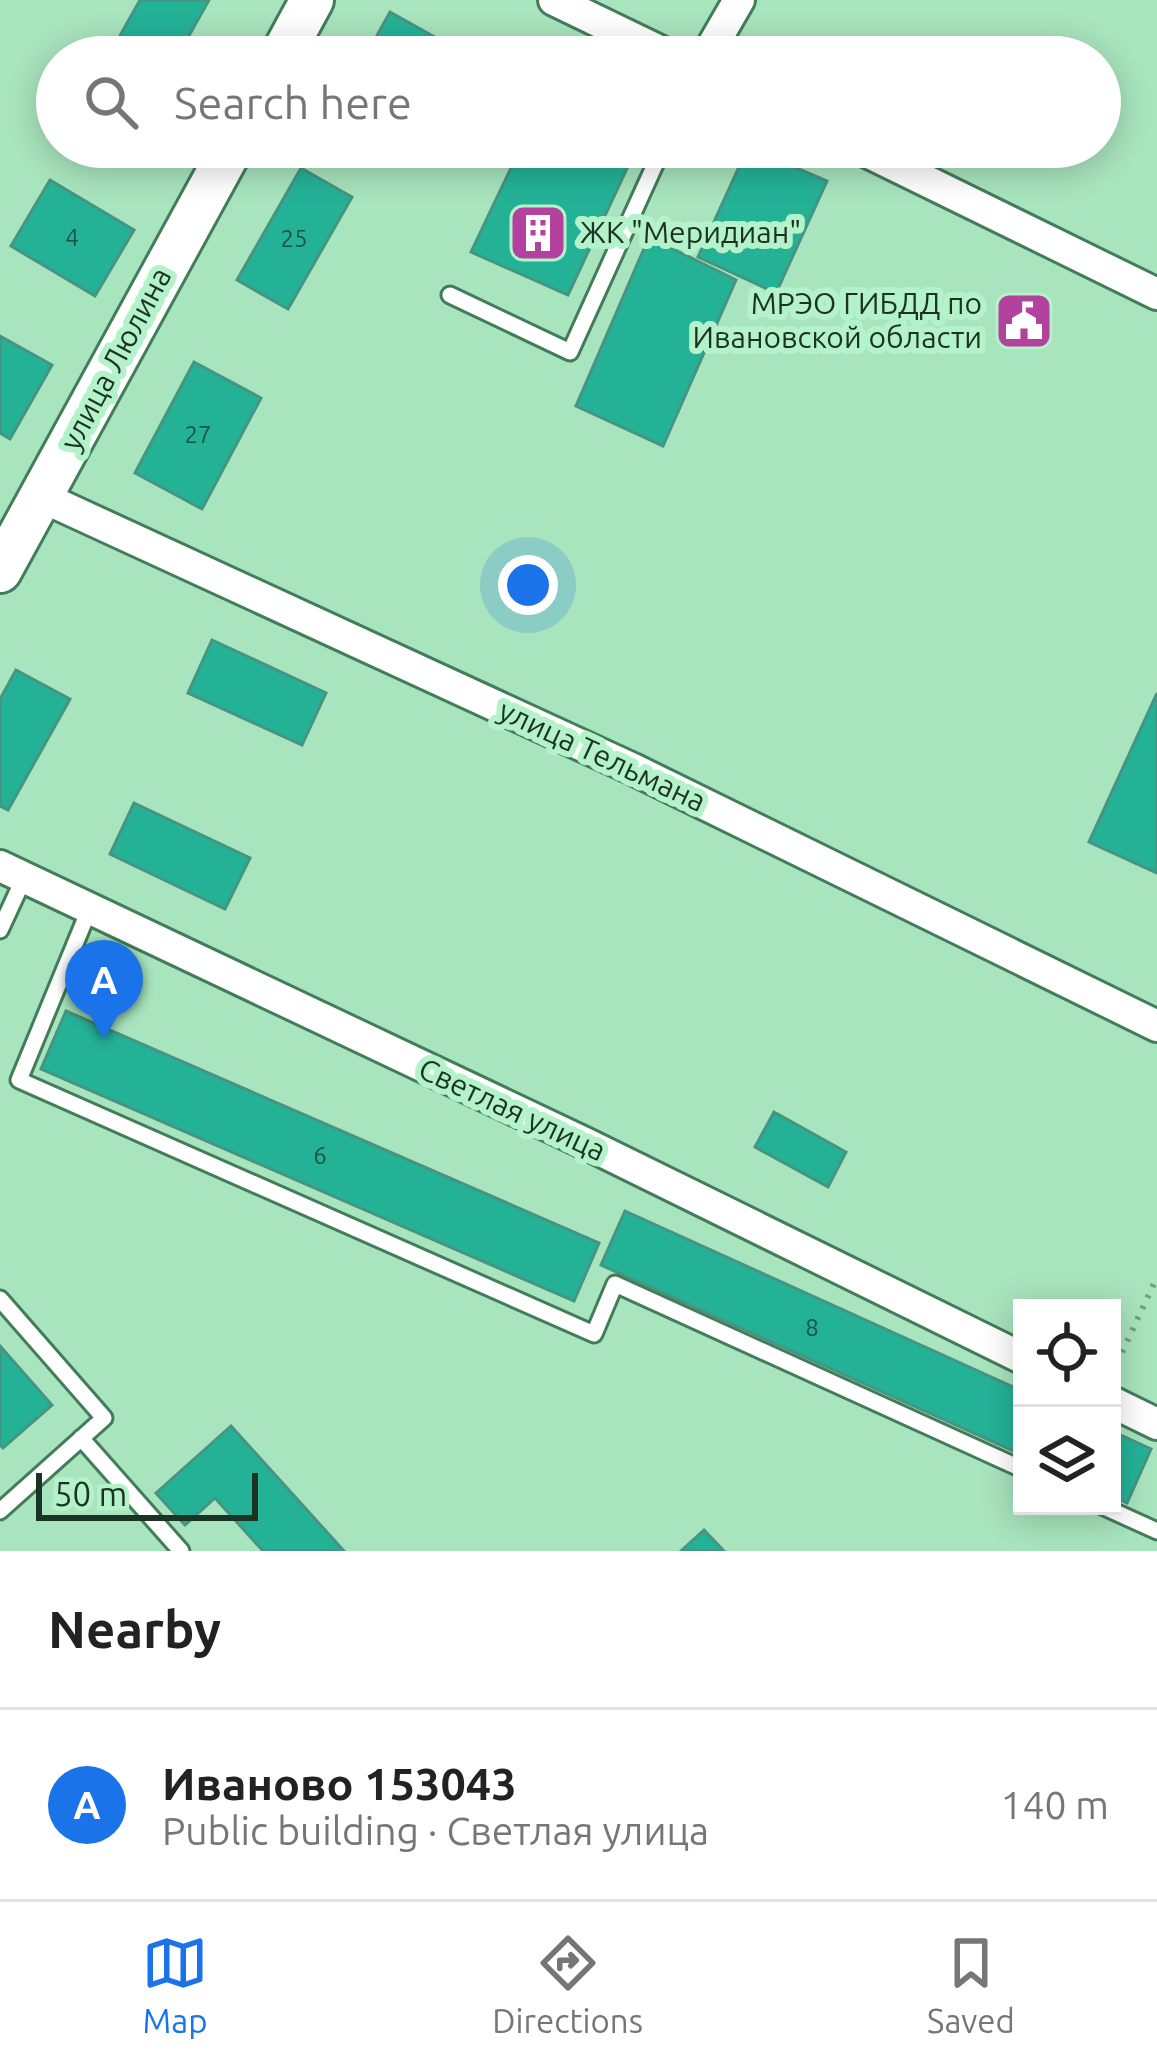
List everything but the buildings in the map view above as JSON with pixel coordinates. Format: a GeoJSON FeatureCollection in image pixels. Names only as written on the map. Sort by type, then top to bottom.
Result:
{"type":"FeatureCollection","features":[{"type":"Feature","properties":{"kind":"main road"},"geometry":{"type":"LineString","coordinates":[[293,36],[313,0]]}},
{"type":"Feature","properties":{"kind":"main road","name":"улица Люлина"},"geometry":{"type":"LineString","coordinates":[[0,571],[221,168]]}},
{"type":"Feature","properties":{"kind":"street"},"geometry":{"type":"LineString","coordinates":[[554,0],[629,36]]}},
{"type":"Feature","properties":{"kind":"street"},"geometry":{"type":"LineString","coordinates":[[718,36],[739,0]]}},
{"type":"Feature","properties":{"kind":"street"},"geometry":{"type":"LineString","coordinates":[[900,168],[1157,294]]}},
{"type":"Feature","properties":{"kind":"street","name":"улица Тельмана"},"geometry":{"type":"LineString","coordinates":[[42,497],[633,769],[1157,1026]]}},
{"type":"Feature","properties":{"kind":"street","name":"Светлая улица"},"geometry":{"type":"LineString","coordinates":[[12,872],[587,1144],[1013,1354]]}},
{"type":"Feature","properties":{"kind":"street"},"geometry":{"type":"LineString","coordinates":[[1121,1406],[1157,1424]]}},
{"type":"Feature","properties":{"kind":"lane"},"geometry":{"type":"LineString","coordinates":[[450,295],[569,352],[653,168]]}},
{"type":"Feature","properties":{"kind":"lane"},"geometry":{"type":"LineString","coordinates":[[0,930],[12,872]]}},
{"type":"Feature","properties":{"kind":"lane"},"geometry":{"type":"LineString","coordinates":[[89,910],[19,1080],[595,1334],[615,1283],[1013,1465]]}},
{"type":"Feature","properties":{"kind":"lane"},"geometry":{"type":"LineString","coordinates":[[0,1299],[104,1418],[0,1510]]}},
{"type":"Feature","properties":{"kind":"lane"},"geometry":{"type":"LineString","coordinates":[[81,1438],[181,1551]]}},
{"type":"Feature","properties":{"kind":"lane"},"geometry":{"type":"LineString","coordinates":[[1121,1515],[1157,1531]]}},
{"type":"Feature","properties":{"kind":"path"},"geometry":{"type":"LineString","coordinates":[[1121,1355],[1157,1277]]}},
{"type":"Feature","properties":{"kind":"place","name":"ЖК \"Меридиан\""},"geometry":{"type":"Point","coordinates":[538,233]}},
{"type":"Feature","properties":{"kind":"place","name":"МРЭО ГИБДД по Ивановской области"},"geometry":{"type":"Point","coordinates":[1024,321]}},
{"type":"Feature","properties":{"kind":"place","name":"Иваново 153043"},"geometry":{"type":"Point","coordinates":[104,1039]}}]}
